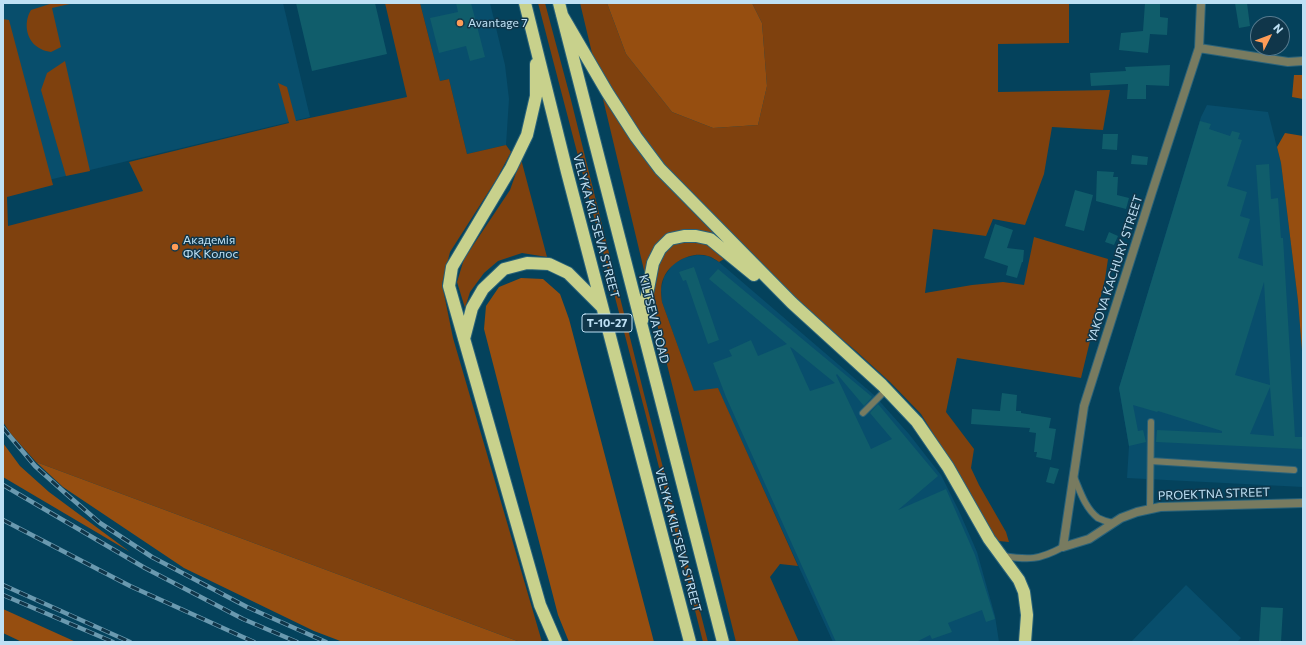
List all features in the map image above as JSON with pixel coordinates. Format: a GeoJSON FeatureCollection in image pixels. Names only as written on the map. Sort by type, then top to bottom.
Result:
{"type":"FeatureCollection","features":[{"type":"Feature","properties":{"kind":"highway","name":"VELYKA KILTSEVA STREET"},"geometry":{"type":"LineString","coordinates":[[525,3],[567,172],[690,642]]}},
{"type":"Feature","properties":{"kind":"highway"},"geometry":{"type":"LineString","coordinates":[[561,9],[607,92],[660,169],[792,303],[887,389],[917,422],[948,467],[965,498],[1001,556],[1019,580],[1024,592],[1027,614],[1025,642]]}},
{"type":"Feature","properties":{"kind":"highway","name":"KILTSEVA ROAD"},"geometry":{"type":"LineString","coordinates":[[561,9],[723,642]]}},
{"type":"Feature","properties":{"kind":"highway"},"geometry":{"type":"LineString","coordinates":[[536,47],[536,96],[527,135],[511,168],[452,267],[449,286],[540,605],[556,642]]}},
{"type":"Feature","properties":{"kind":"highway"},"geometry":{"type":"LineString","coordinates":[[641,325],[653,263],[660,249],[670,239],[684,236],[696,236],[710,239],[792,303]]}},
{"type":"Feature","properties":{"kind":"highway"},"geometry":{"type":"LineString","coordinates":[[464,340],[472,308],[482,289],[504,269],[527,263],[549,264],[568,273],[603,308]]}},
{"type":"Feature","properties":{"kind":"street","name":"YAKOVA KACHURY STREET"},"geometry":{"type":"LineString","coordinates":[[1063,547],[1084,406],[1199,48],[1201,3]]}},
{"type":"Feature","properties":{"kind":"street"},"geometry":{"type":"LineString","coordinates":[[1199,48],[1288,62],[1303,61]]}},
{"type":"Feature","properties":{"kind":"street","name":"PROEKTNA STREET"},"geometry":{"type":"LineString","coordinates":[[1063,547],[1089,539],[1121,518],[1150,509],[1170,507],[1303,503]]}},
{"type":"Feature","properties":{"kind":"lane"},"geometry":{"type":"LineString","coordinates":[[863,413],[887,389]]}},
{"type":"Feature","properties":{"kind":"lane"},"geometry":{"type":"LineString","coordinates":[[1150,509],[1151,422]]}},
{"type":"Feature","properties":{"kind":"lane"},"geometry":{"type":"LineString","coordinates":[[1151,461],[1294,470]]}},
{"type":"Feature","properties":{"kind":"lane"},"geometry":{"type":"LineString","coordinates":[[1074,475],[1089,509],[1099,518],[1113,523]]}},
{"type":"Feature","properties":{"kind":"lane"},"geometry":{"type":"LineString","coordinates":[[1001,556],[1025,559],[1035,558],[1063,547]]}},
{"type":"Feature","properties":{"kind":"shaded area"},"geometry":{"type":"Polygon","coordinates":[[[3,3],[283,3],[310,117],[3,191],[3,3]]]}},
{"type":"Feature","properties":{"kind":"shaded area"},"geometry":{"type":"Polygon","coordinates":[[[53,3],[74,3],[52,8],[61,47],[51,52],[42,50],[32,42],[27,32],[27,21],[31,10],[53,3]]]}},
{"type":"Feature","properties":{"kind":"shaded area"},"geometry":{"type":"Polygon","coordinates":[[[385,3],[420,3],[440,81],[449,79],[467,154],[506,145],[511,152],[496,180],[450,252],[442,284],[453,338],[542,642],[520,642],[36,462],[11,434],[3,422],[3,19],[9,20],[53,185],[7,197],[8,226],[143,191],[129,162],[289,123],[278,83],[287,87],[296,121],[407,97],[385,3]]]}},
{"type":"Feature","properties":{"kind":"shaded area"},"geometry":{"type":"Polygon","coordinates":[[[420,3],[490,3],[505,65],[509,99],[506,145],[467,154],[449,79],[440,81],[420,3]]]}},
{"type":"Feature","properties":{"kind":"shaded area"},"geometry":{"type":"Polygon","coordinates":[[[538,3],[545,3],[571,100],[644,394],[708,642],[703,642],[645,412],[538,3]]]}},
{"type":"Feature","properties":{"kind":"shaded area"},"geometry":{"type":"Polygon","coordinates":[[[580,3],[607,3],[626,54],[672,112],[713,128],[758,125],[767,86],[762,23],[752,3],[1069,3],[1069,43],[998,44],[998,92],[1110,90],[1103,130],[1052,127],[1044,174],[1025,225],[993,219],[986,236],[933,229],[925,293],[972,285],[1003,282],[1024,285],[1034,237],[1108,259],[1105,279],[1081,378],[957,358],[946,412],[974,449],[971,468],[1006,532],[1009,542],[999,541],[989,531],[954,467],[921,414],[890,382],[796,300],[745,247],[719,262],[708,256],[688,256],[671,267],[664,277],[661,286],[662,302],[694,391],[718,388],[798,566],[780,564],[770,577],[799,642],[736,642],[655,316],[580,3]]]}},
{"type":"Feature","properties":{"kind":"shaded area"},"geometry":{"type":"Polygon","coordinates":[[[607,3],[752,3],[762,23],[767,86],[758,125],[713,128],[672,112],[626,54],[607,3]]]}},
{"type":"Feature","properties":{"kind":"shaded area"},"geometry":{"type":"Polygon","coordinates":[[[65,61],[90,171],[66,176],[41,90],[47,73],[65,61]]]}},
{"type":"Feature","properties":{"kind":"shaded area"},"geometry":{"type":"Polygon","coordinates":[[[1294,75],[1303,75],[1303,99],[1292,97],[1294,75]]]}},
{"type":"Feature","properties":{"kind":"shaded area"},"geometry":{"type":"Polygon","coordinates":[[[1207,105],[1268,112],[1281,163],[1298,301],[1303,363],[1303,487],[1127,478],[1129,446],[1119,388],[1201,117],[1207,105]]]}},
{"type":"Feature","properties":{"kind":"shaded area"},"geometry":{"type":"Polygon","coordinates":[[[1285,133],[1303,136],[1303,363],[1298,301],[1281,163],[1277,147],[1285,133]]]}},
{"type":"Feature","properties":{"kind":"shaded area"},"geometry":{"type":"Polygon","coordinates":[[[521,159],[547,257],[522,253],[498,261],[484,273],[470,292],[465,308],[457,282],[464,259],[510,190],[521,159]]]}},
{"type":"Feature","properties":{"kind":"shaded area"},"geometry":{"type":"Polygon","coordinates":[[[697,255],[708,256],[719,262],[874,395],[909,434],[941,475],[977,552],[995,616],[999,642],[833,642],[718,389],[694,392],[662,302],[661,289],[664,277],[673,264],[684,258],[697,255]]]}},
{"type":"Feature","properties":{"kind":"shaded area"},"geometry":{"type":"Polygon","coordinates":[[[521,278],[543,279],[560,294],[569,319],[654,642],[569,642],[558,615],[484,329],[486,306],[499,287],[521,278]]]}},
{"type":"Feature","properties":{"kind":"shaded area"},"geometry":{"type":"Polygon","coordinates":[[[3,443],[20,466],[49,492],[130,552],[3,477],[3,443]]]}},
{"type":"Feature","properties":{"kind":"shaded area"},"geometry":{"type":"Polygon","coordinates":[[[36,462],[520,642],[343,642],[314,631],[184,568],[63,487],[36,462]]]}},
{"type":"Feature","properties":{"kind":"shaded area"},"geometry":{"type":"Polygon","coordinates":[[[1186,585],[1241,638],[1237,642],[1131,642],[1186,585]]]}},
{"type":"Feature","properties":{"kind":"shaded area"},"geometry":{"type":"Polygon","coordinates":[[[3,609],[76,642],[22,642],[3,633],[3,609]]]}},
{"type":"Feature","properties":{"kind":"building"},"geometry":{"type":"Polygon","coordinates":[[[296,3],[375,3],[387,54],[312,71],[296,3]]]}},
{"type":"Feature","properties":{"kind":"building"},"geometry":{"type":"Polygon","coordinates":[[[456,3],[471,3],[485,57],[470,61],[466,46],[439,53],[430,18],[458,12],[456,3]]]}},
{"type":"Feature","properties":{"kind":"building"},"geometry":{"type":"Polygon","coordinates":[[[1145,3],[1160,3],[1160,17],[1168,18],[1167,35],[1150,34],[1148,53],[1119,50],[1121,33],[1143,31],[1145,3]]]}},
{"type":"Feature","properties":{"kind":"building"},"geometry":{"type":"Polygon","coordinates":[[[1235,3],[1247,3],[1250,26],[1239,28],[1235,3]]]}},
{"type":"Feature","properties":{"kind":"building"},"geometry":{"type":"Polygon","coordinates":[[[1170,65],[1169,86],[1146,85],[1146,99],[1127,99],[1128,84],[1091,86],[1090,73],[1126,71],[1125,67],[1170,65]]]}},
{"type":"Feature","properties":{"kind":"building"},"geometry":{"type":"Polygon","coordinates":[[[1200,121],[1211,124],[1209,129],[1230,136],[1232,131],[1240,133],[1238,139],[1242,140],[1227,186],[1247,192],[1240,216],[1250,219],[1238,258],[1263,266],[1256,165],[1269,164],[1271,199],[1278,198],[1281,238],[1283,238],[1295,437],[1303,437],[1303,449],[1156,442],[1157,430],[1222,433],[1222,431],[1158,411],[1157,412],[1133,405],[1138,431],[1143,430],[1146,442],[1129,446],[1119,388],[1200,121]],[[1264,282],[1235,375],[1270,385],[1269,370],[1264,282]],[[1270,387],[1250,434],[1274,436],[1270,387]]]}},
{"type":"Feature","properties":{"kind":"building"},"geometry":{"type":"Polygon","coordinates":[[[1103,134],[1118,134],[1117,150],[1102,149],[1103,134]]]}},
{"type":"Feature","properties":{"kind":"building"},"geometry":{"type":"Polygon","coordinates":[[[1132,155],[1148,157],[1147,165],[1131,164],[1132,155]]]}},
{"type":"Feature","properties":{"kind":"building"},"geometry":{"type":"Polygon","coordinates":[[[1097,171],[1114,172],[1113,177],[1118,177],[1117,195],[1129,198],[1126,209],[1096,201],[1097,171]]]}},
{"type":"Feature","properties":{"kind":"building"},"geometry":{"type":"Polygon","coordinates":[[[1075,190],[1093,195],[1084,231],[1065,226],[1075,190]]]}},
{"type":"Feature","properties":{"kind":"building"},"geometry":{"type":"Polygon","coordinates":[[[995,224],[1013,230],[1007,248],[1024,250],[1023,262],[1017,278],[1006,275],[1008,266],[984,258],[995,224]]]}},
{"type":"Feature","properties":{"kind":"building"},"geometry":{"type":"Polygon","coordinates":[[[1109,232],[1118,236],[1114,245],[1105,242],[1109,232]]]}},
{"type":"Feature","properties":{"kind":"building"},"geometry":{"type":"Polygon","coordinates":[[[694,267],[719,340],[708,344],[686,280],[683,281],[679,272],[694,267]]]}},
{"type":"Feature","properties":{"kind":"building"},"geometry":{"type":"Polygon","coordinates":[[[718,269],[872,397],[864,406],[837,374],[836,375],[871,449],[892,439],[870,413],[878,404],[938,476],[898,510],[946,489],[975,555],[995,619],[986,622],[982,610],[948,623],[952,632],[932,639],[930,635],[916,642],[836,642],[726,397],[713,363],[732,356],[729,350],[751,340],[758,356],[787,344],[709,279],[718,269]],[[790,347],[810,391],[835,383],[790,347]]]}},
{"type":"Feature","properties":{"kind":"building"},"geometry":{"type":"Polygon","coordinates":[[[1002,393],[1017,395],[1016,411],[1051,418],[1049,428],[1056,429],[1051,460],[1036,457],[1037,452],[1034,452],[1036,433],[1029,432],[1030,428],[971,424],[972,409],[1000,411],[1002,393]]]}},
{"type":"Feature","properties":{"kind":"building"},"geometry":{"type":"Polygon","coordinates":[[[1050,467],[1059,469],[1054,484],[1046,482],[1050,467]]]}},
{"type":"Feature","properties":{"kind":"building"},"geometry":{"type":"Polygon","coordinates":[[[1261,607],[1283,608],[1281,642],[1259,642],[1261,607]]]}},
{"type":"Feature","properties":{"kind":"railway"},"geometry":{"type":"LineString","coordinates":[[3,428],[35,466],[100,523],[152,557],[247,607],[326,642]]}},
{"type":"Feature","properties":{"kind":"railway"},"geometry":{"type":"LineString","coordinates":[[3,485],[145,568],[243,619],[297,642]]}},
{"type":"Feature","properties":{"kind":"railway"},"geometry":{"type":"LineString","coordinates":[[3,520],[130,586],[254,642]]}},
{"type":"Feature","properties":{"kind":"railway"},"geometry":{"type":"LineString","coordinates":[[3,585],[130,642]]}},
{"type":"Feature","properties":{"kind":"railway"},"geometry":{"type":"LineString","coordinates":[[3,595],[113,642]]}},
{"type":"Feature","properties":{"kind":"place","name":"Avantage 7"},"geometry":{"type":"Point","coordinates":[460,23]}},
{"type":"Feature","properties":{"kind":"place","name":"Академія ФК Колос"},"geometry":{"type":"Point","coordinates":[175,247]}}]}
